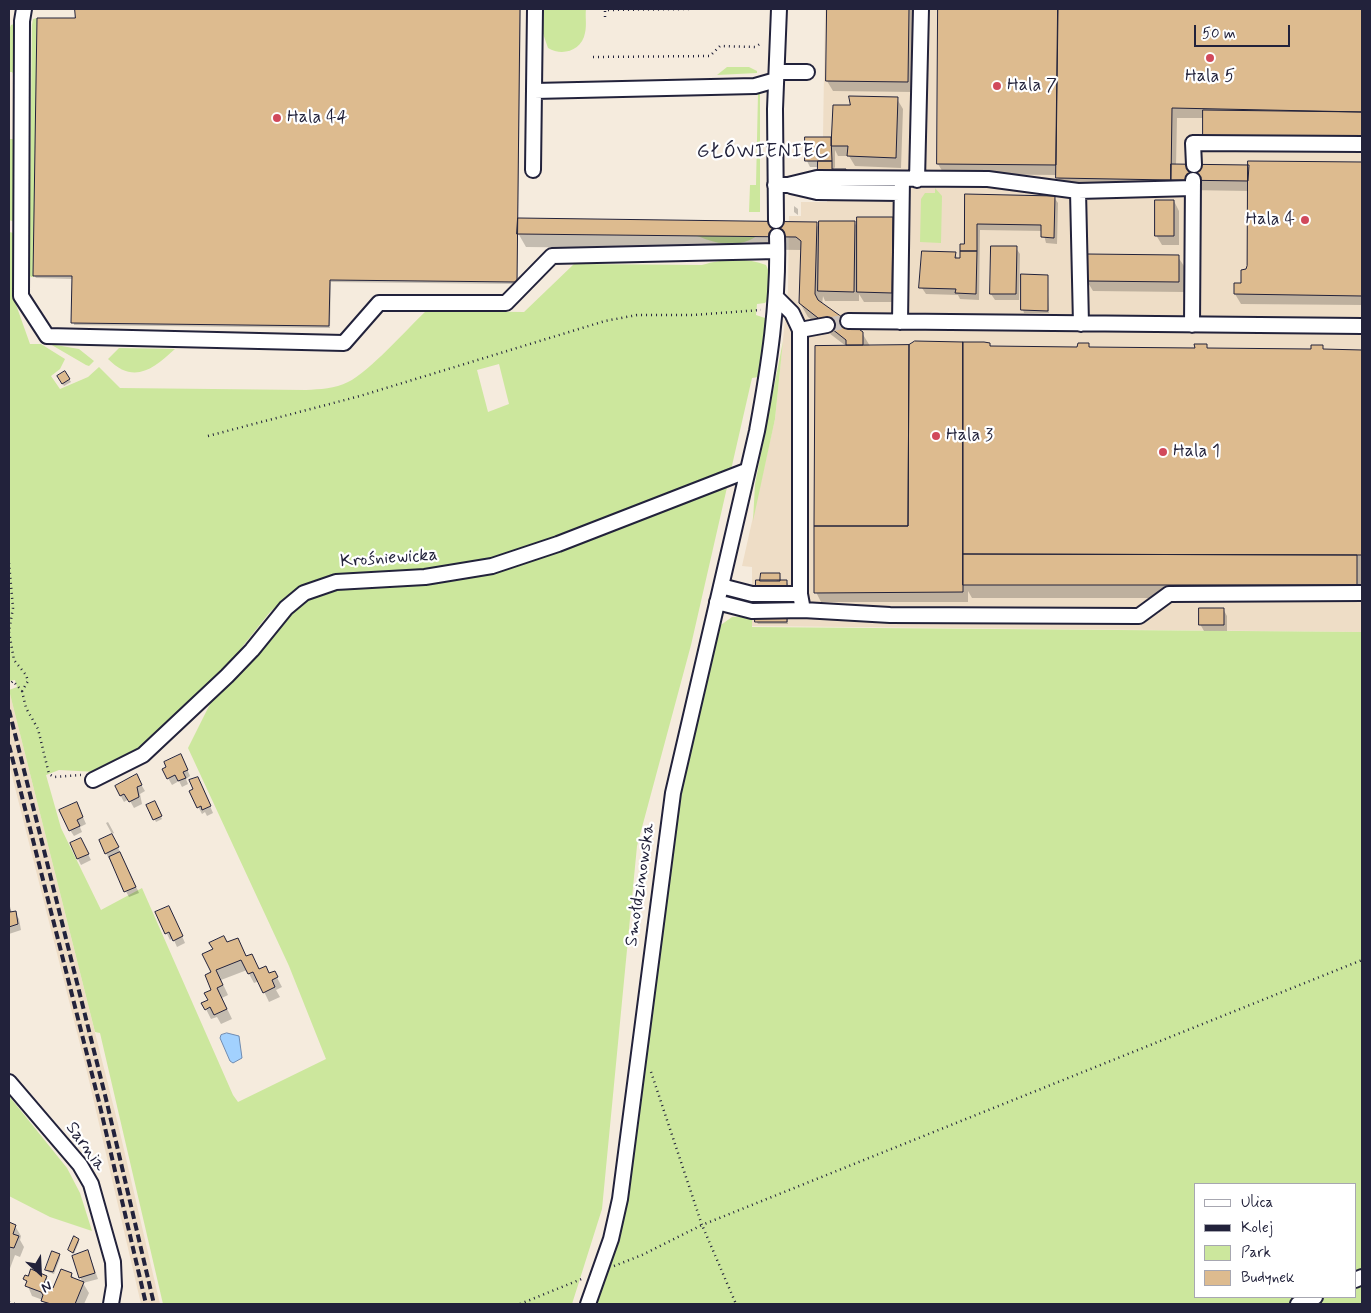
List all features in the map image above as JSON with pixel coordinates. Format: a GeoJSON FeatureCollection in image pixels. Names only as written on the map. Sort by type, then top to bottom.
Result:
{"type":"FeatureCollection","features":[{"type":"Feature","properties":{"kind":"street"},"geometry":{"type":"LineString","coordinates":[[15,228],[22,21],[24,9]]}},
{"type":"Feature","properties":{"kind":"street"},"geometry":{"type":"LineString","coordinates":[[533,170],[535,9]]}},
{"type":"Feature","properties":{"kind":"street"},"geometry":{"type":"LineString","coordinates":[[776,221],[782,185],[776,76],[779,9]]}},
{"type":"Feature","properties":{"kind":"street"},"geometry":{"type":"LineString","coordinates":[[917,180],[921,9]]}},
{"type":"Feature","properties":{"kind":"street"},"geometry":{"type":"LineString","coordinates":[[534,91],[756,86],[776,76],[806,72]]}},
{"type":"Feature","properties":{"kind":"street"},"geometry":{"type":"LineString","coordinates":[[1194,165],[1193,143],[1362,144]]}},
{"type":"Feature","properties":{"kind":"street"},"geometry":{"type":"LineString","coordinates":[[782,185],[817,192],[901,186],[917,180],[988,179],[1078,190],[1193,184],[1192,324]]}},
{"type":"Feature","properties":{"kind":"street"},"geometry":{"type":"LineString","coordinates":[[900,322],[901,186]]}},
{"type":"Feature","properties":{"kind":"street"},"geometry":{"type":"LineString","coordinates":[[1078,190],[1081,324]]}},
{"type":"Feature","properties":{"kind":"street","name":"Smołdzinowska"},"geometry":{"type":"LineString","coordinates":[[15,228],[21,296],[47,336],[344,342],[379,304],[506,303],[552,256],[777,244],[776,303],[765,388],[757,430],[673,793],[620,1199],[611,1239],[588,1304]]}},
{"type":"Feature","properties":{"kind":"street"},"geometry":{"type":"LineString","coordinates":[[776,303],[792,313],[800,330],[800,594],[803,610]]}},
{"type":"Feature","properties":{"kind":"street"},"geometry":{"type":"LineString","coordinates":[[848,321],[1362,326]]}},
{"type":"Feature","properties":{"kind":"street"},"geometry":{"type":"LineString","coordinates":[[800,330],[827,325]]}},
{"type":"Feature","properties":{"kind":"street","name":"Krośniewicka"},"geometry":{"type":"LineString","coordinates":[[93,780],[142,755],[227,676],[293,600],[316,588],[336,582],[425,577],[492,566],[558,544],[746,471]]}},
{"type":"Feature","properties":{"kind":"street"},"geometry":{"type":"LineString","coordinates":[[721,586],[752,594],[800,594]]}},
{"type":"Feature","properties":{"kind":"street"},"geometry":{"type":"LineString","coordinates":[[717,602],[752,611],[803,610],[890,615],[1139,616],[1169,594],[1362,593]]}},
{"type":"Feature","properties":{"kind":"street","name":"Sarnia"},"geometry":{"type":"LineString","coordinates":[[9,1082],[80,1165],[91,1184],[114,1262],[114,1286],[111,1304]]}},
{"type":"Feature","properties":{"kind":"street"},"geometry":{"type":"LineString","coordinates":[[1298,1304],[1313,1298]]}},
{"type":"Feature","properties":{"kind":"path"},"geometry":{"type":"LineString","coordinates":[[604,17],[605,10],[692,9]]}},
{"type":"Feature","properties":{"kind":"path"},"geometry":{"type":"LineString","coordinates":[[593,57],[710,56],[720,46],[755,47],[760,44]]}},
{"type":"Feature","properties":{"kind":"path"},"geometry":{"type":"LineString","coordinates":[[208,436],[341,401],[605,322],[637,315],[694,315],[776,303]]}},
{"type":"Feature","properties":{"kind":"path"},"geometry":{"type":"LineString","coordinates":[[9,563],[13,608],[9,632],[14,660],[26,675],[28,681],[22,691]]}},
{"type":"Feature","properties":{"kind":"path"},"geometry":{"type":"LineString","coordinates":[[9,685],[14,681],[22,691],[26,708],[38,729],[49,774],[54,777],[65,777],[80,774],[93,780]]}},
{"type":"Feature","properties":{"kind":"path"},"geometry":{"type":"LineString","coordinates":[[520,1304],[642,1255],[702,1225],[1362,960]]}},
{"type":"Feature","properties":{"kind":"path"},"geometry":{"type":"LineString","coordinates":[[650,1067],[702,1225],[736,1304]]}},
{"type":"Feature","properties":{"kind":"path"},"geometry":{"type":"LineString","coordinates":[[9,1302],[15,1304]]}},
{"type":"Feature","properties":{"kind":"shaded area"},"geometry":{"type":"Polygon","coordinates":[[[825,9],[1362,9],[1362,632],[752,626],[752,567],[742,566],[775,419],[788,290],[789,216],[801,216],[801,202],[827,202],[827,199],[846,199],[846,169],[832,169],[832,161],[805,161],[805,137],[823,137],[825,9]]]}},
{"type":"Feature","properties":{"kind":"shaded area"},"geometry":{"type":"Polygon","coordinates":[[[9,690],[118,1124],[160,1304],[141,1304],[87,1072],[9,764],[9,690]]]}},
{"type":"Feature","properties":{"kind":"green space"},"geometry":{"type":"Polygon","coordinates":[[[539,9],[586,9],[586,30],[580,44],[566,52],[554,51],[548,48],[539,22],[539,9]]]}},
{"type":"Feature","properties":{"kind":"green space"},"geometry":{"type":"Polygon","coordinates":[[[37,18],[34,277],[31,277],[29,274],[32,25],[33,19],[37,18]]]}},
{"type":"Feature","properties":{"kind":"green space"},"geometry":{"type":"Polygon","coordinates":[[[17,23],[15,222],[9,220],[9,139],[15,139],[15,77],[12,72],[9,72],[9,30],[11,25],[17,23]]]}},
{"type":"Feature","properties":{"kind":"green space"},"geometry":{"type":"Polygon","coordinates":[[[727,67],[749,67],[757,71],[757,73],[717,75],[727,67]]]}},
{"type":"Feature","properties":{"kind":"green space"},"geometry":{"type":"Polygon","coordinates":[[[758,93],[760,94],[760,212],[749,212],[750,185],[756,185],[758,93]]]}},
{"type":"Feature","properties":{"kind":"green space"},"geometry":{"type":"Polygon","coordinates":[[[935,188],[942,196],[941,243],[920,242],[921,199],[925,193],[935,193],[935,188]]]}},
{"type":"Feature","properties":{"kind":"green space"},"geometry":{"type":"Polygon","coordinates":[[[9,232],[14,233],[14,299],[30,344],[41,344],[65,359],[60,369],[51,376],[60,389],[88,377],[99,367],[120,388],[322,389],[343,384],[356,377],[388,350],[426,311],[524,312],[574,264],[702,265],[717,261],[734,260],[759,262],[766,265],[770,279],[770,295],[765,303],[757,304],[756,315],[765,318],[767,326],[759,377],[752,378],[691,645],[637,846],[602,1209],[572,1304],[163,1304],[100,1033],[95,1032],[9,690],[17,687],[15,680],[9,681],[9,232]],[[499,364],[477,370],[488,412],[509,404],[499,364]],[[296,590],[270,612],[231,661],[180,714],[124,762],[97,772],[59,770],[46,775],[61,828],[101,910],[142,888],[233,1095],[238,1102],[326,1059],[289,966],[188,748],[210,704],[299,604],[296,590]]]}},
{"type":"Feature","properties":{"kind":"green space"},"geometry":{"type":"Polygon","coordinates":[[[697,236],[757,236],[742,243],[727,244],[697,236]]]}},
{"type":"Feature","properties":{"kind":"green space"},"geometry":{"type":"Polygon","coordinates":[[[783,341],[775,419],[753,521],[755,484],[783,341]]]}},
{"type":"Feature","properties":{"kind":"green space"},"geometry":{"type":"Polygon","coordinates":[[[50,344],[79,349],[94,361],[89,366],[86,365],[50,344]]]}},
{"type":"Feature","properties":{"kind":"green space"},"geometry":{"type":"Polygon","coordinates":[[[119,348],[175,349],[151,368],[135,373],[117,367],[108,359],[119,348]]]}},
{"type":"Feature","properties":{"kind":"green space"},"geometry":{"type":"Polygon","coordinates":[[[752,616],[752,627],[1362,632],[1362,1304],[594,1304],[625,1201],[675,812],[718,627],[732,617],[752,616]]]}},
{"type":"Feature","properties":{"kind":"green space"},"geometry":{"type":"Polygon","coordinates":[[[9,1096],[67,1168],[80,1193],[92,1231],[50,1217],[9,1196],[9,1096]]]}},
{"type":"Feature","properties":{"kind":"water"},"geometry":{"type":"Polygon","coordinates":[[[227,1033],[239,1036],[242,1058],[233,1063],[230,1061],[220,1038],[221,1035],[227,1033]]]}},
{"type":"Feature","properties":{"kind":"building","name":"Hala 44"},"geometry":{"type":"Polygon","coordinates":[[[75,9],[520,9],[517,282],[330,280],[329,326],[71,323],[72,276],[33,276],[37,18],[75,18],[75,9]]]}},
{"type":"Feature","properties":{"kind":"building"},"geometry":{"type":"Polygon","coordinates":[[[827,9],[909,9],[908,82],[826,81],[827,9]]]}},
{"type":"Feature","properties":{"kind":"building","name":"Hala 7"},"geometry":{"type":"Polygon","coordinates":[[[938,9],[1058,9],[1056,165],[937,164],[938,9]]]}},
{"type":"Feature","properties":{"kind":"building","name":"Hala 5"},"geometry":{"type":"Polygon","coordinates":[[[1058,9],[1362,9],[1362,112],[1172,108],[1171,180],[1056,178],[1058,9]]]}},
{"type":"Feature","properties":{"kind":"building"},"geometry":{"type":"Polygon","coordinates":[[[849,96],[898,97],[896,158],[847,156],[848,146],[831,146],[833,105],[850,105],[849,96]]]}},
{"type":"Feature","properties":{"kind":"building"},"geometry":{"type":"Polygon","coordinates":[[[1203,110],[1362,112],[1362,140],[1203,138],[1203,110]]]}},
{"type":"Feature","properties":{"kind":"building"},"geometry":{"type":"Polygon","coordinates":[[[805,137],[831,137],[832,161],[805,161],[805,137]]]}},
{"type":"Feature","properties":{"kind":"building"},"geometry":{"type":"Polygon","coordinates":[[[818,161],[832,161],[832,169],[846,169],[846,199],[817,199],[818,161]]]}},
{"type":"Feature","properties":{"kind":"building","name":"Hala 4"},"geometry":{"type":"Polygon","coordinates":[[[1248,161],[1362,162],[1362,296],[1234,294],[1234,283],[1241,283],[1241,270],[1246,269],[1247,266],[1248,161]]]}},
{"type":"Feature","properties":{"kind":"building"},"geometry":{"type":"Polygon","coordinates":[[[1171,164],[1249,165],[1248,181],[1171,180],[1171,164]]]}},
{"type":"Feature","properties":{"kind":"building"},"geometry":{"type":"Polygon","coordinates":[[[965,194],[1055,196],[1054,238],[1041,237],[1041,225],[977,224],[977,251],[960,251],[960,244],[964,244],[965,194]]]}},
{"type":"Feature","properties":{"kind":"building"},"geometry":{"type":"Polygon","coordinates":[[[1155,200],[1174,200],[1174,236],[1155,236],[1155,200]]]}},
{"type":"Feature","properties":{"kind":"building"},"geometry":{"type":"Polygon","coordinates":[[[857,217],[893,217],[892,293],[857,292],[857,217]]]}},
{"type":"Feature","properties":{"kind":"building"},"geometry":{"type":"Polygon","coordinates":[[[518,218],[817,222],[815,294],[818,300],[863,332],[863,345],[846,345],[846,340],[799,303],[801,241],[796,237],[517,234],[518,218]]]}},
{"type":"Feature","properties":{"kind":"building"},"geometry":{"type":"Polygon","coordinates":[[[819,221],[855,221],[854,292],[818,291],[819,221]]]}},
{"type":"Feature","properties":{"kind":"building"},"geometry":{"type":"Polygon","coordinates":[[[991,246],[1017,246],[1016,294],[990,294],[991,246]]]}},
{"type":"Feature","properties":{"kind":"building"},"geometry":{"type":"Polygon","coordinates":[[[922,251],[956,252],[955,258],[960,258],[960,251],[977,251],[976,294],[955,293],[956,289],[919,288],[922,251]]]}},
{"type":"Feature","properties":{"kind":"building"},"geometry":{"type":"Polygon","coordinates":[[[1086,254],[1179,255],[1179,282],[1086,281],[1086,254]]]}},
{"type":"Feature","properties":{"kind":"building"},"geometry":{"type":"Polygon","coordinates":[[[1021,274],[1048,275],[1048,311],[1021,310],[1021,274]]]}},
{"type":"Feature","properties":{"kind":"building","name":"Hala 3"},"geometry":{"type":"Polygon","coordinates":[[[915,341],[963,342],[963,592],[814,593],[814,526],[908,526],[909,345],[915,341]]]}},
{"type":"Feature","properties":{"kind":"building","name":"Hala 1"},"geometry":{"type":"Polygon","coordinates":[[[963,342],[984,342],[990,343],[990,346],[1077,347],[1078,343],[1089,343],[1089,347],[1195,348],[1194,344],[1207,344],[1207,348],[1311,349],[1311,345],[1323,345],[1323,349],[1362,350],[1362,555],[963,554],[963,342]]]}},
{"type":"Feature","properties":{"kind":"building"},"geometry":{"type":"Polygon","coordinates":[[[909,345],[908,526],[814,526],[815,346],[909,345]]]}},
{"type":"Feature","properties":{"kind":"building"},"geometry":{"type":"Polygon","coordinates":[[[65,371],[70,379],[62,384],[57,376],[65,371]]]}},
{"type":"Feature","properties":{"kind":"building"},"geometry":{"type":"Polygon","coordinates":[[[963,554],[1357,555],[1357,585],[963,585],[963,554]]]}},
{"type":"Feature","properties":{"kind":"building"},"geometry":{"type":"Polygon","coordinates":[[[761,573],[780,573],[780,581],[760,581],[761,573]]]}},
{"type":"Feature","properties":{"kind":"building"},"geometry":{"type":"Polygon","coordinates":[[[756,580],[787,580],[787,622],[755,622],[756,580]]]}},
{"type":"Feature","properties":{"kind":"building"},"geometry":{"type":"Polygon","coordinates":[[[1199,608],[1224,608],[1224,625],[1199,625],[1199,608]]]}},
{"type":"Feature","properties":{"kind":"building"},"geometry":{"type":"Polygon","coordinates":[[[181,754],[188,770],[183,772],[186,778],[178,781],[175,775],[167,779],[162,769],[166,767],[164,762],[181,754]]]}},
{"type":"Feature","properties":{"kind":"building"},"geometry":{"type":"Polygon","coordinates":[[[137,774],[142,785],[137,787],[139,797],[129,802],[124,794],[120,796],[115,786],[137,774]]]}},
{"type":"Feature","properties":{"kind":"building"},"geometry":{"type":"Polygon","coordinates":[[[198,777],[211,806],[202,810],[201,806],[197,808],[189,791],[193,789],[189,780],[198,777]]]}},
{"type":"Feature","properties":{"kind":"building"},"geometry":{"type":"Polygon","coordinates":[[[155,801],[162,816],[153,820],[146,805],[155,801]]]}},
{"type":"Feature","properties":{"kind":"building"},"geometry":{"type":"Polygon","coordinates":[[[77,802],[83,817],[77,820],[80,826],[69,831],[59,810],[77,802]]]}},
{"type":"Feature","properties":{"kind":"building"},"geometry":{"type":"Polygon","coordinates":[[[112,834],[119,847],[105,854],[99,840],[112,834]]]}},
{"type":"Feature","properties":{"kind":"building"},"geometry":{"type":"Polygon","coordinates":[[[81,838],[89,854],[77,859],[70,843],[81,838]]]}},
{"type":"Feature","properties":{"kind":"building"},"geometry":{"type":"Polygon","coordinates":[[[120,852],[136,887],[124,892],[109,857],[120,852]]]}},
{"type":"Feature","properties":{"kind":"building"},"geometry":{"type":"Polygon","coordinates":[[[9,905],[10,912],[16,911],[18,924],[9,927],[9,905]]]}},
{"type":"Feature","properties":{"kind":"building"},"geometry":{"type":"Polygon","coordinates":[[[169,906],[183,936],[173,941],[169,932],[165,934],[155,912],[169,906]]]}},
{"type":"Feature","properties":{"kind":"building"},"geometry":{"type":"Polygon","coordinates":[[[224,936],[227,942],[238,938],[246,956],[252,954],[259,969],[266,966],[269,973],[275,971],[278,977],[272,980],[275,987],[263,993],[253,972],[248,974],[241,960],[216,970],[223,985],[217,988],[227,1009],[214,1015],[210,1007],[205,1010],[201,1003],[208,1000],[204,993],[211,990],[205,975],[211,972],[202,954],[213,949],[209,943],[224,936]]]}},
{"type":"Feature","properties":{"kind":"building"},"geometry":{"type":"Polygon","coordinates":[[[9,1222],[16,1225],[13,1234],[19,1236],[14,1248],[9,1247],[9,1222]]]}},
{"type":"Feature","properties":{"kind":"building"},"geometry":{"type":"Polygon","coordinates":[[[74,1236],[79,1239],[73,1253],[68,1250],[74,1236]]]}},
{"type":"Feature","properties":{"kind":"building"},"geometry":{"type":"Polygon","coordinates":[[[88,1250],[95,1273],[79,1278],[72,1256],[88,1250]]]}},
{"type":"Feature","properties":{"kind":"building"},"geometry":{"type":"Polygon","coordinates":[[[52,1251],[60,1254],[53,1272],[45,1270],[52,1251]]]}},
{"type":"Feature","properties":{"kind":"building"},"geometry":{"type":"Polygon","coordinates":[[[31,1269],[47,1276],[43,1286],[47,1287],[53,1288],[61,1269],[72,1273],[71,1277],[84,1282],[75,1304],[51,1304],[41,1301],[43,1295],[41,1292],[25,1286],[27,1281],[23,1279],[25,1275],[28,1276],[31,1269]]]}},
{"type":"Feature","properties":{"kind":"tunnel"},"geometry":{"type":"LineString","coordinates":[[827,325],[848,321]]}},
{"type":"Feature","properties":{"kind":"railway"},"geometry":{"type":"LineString","coordinates":[[9,710],[106,1099],[154,1304]]}},
{"type":"Feature","properties":{"kind":"railway"},"geometry":{"type":"LineString","coordinates":[[9,745],[99,1102],[146,1304]]}},
{"type":"Feature","properties":{"kind":"place","name":"Hala 5"},"geometry":{"type":"Point","coordinates":[1210,58]}},
{"type":"Feature","properties":{"kind":"place","name":"Hala 7"},"geometry":{"type":"Point","coordinates":[997,86]}},
{"type":"Feature","properties":{"kind":"place","name":"Hala 44"},"geometry":{"type":"Point","coordinates":[277,118]}},
{"type":"Feature","properties":{"kind":"place","name":"Hala 4"},"geometry":{"type":"Point","coordinates":[1305,220]}},
{"type":"Feature","properties":{"kind":"place","name":"Hala 3"},"geometry":{"type":"Point","coordinates":[936,436]}},
{"type":"Feature","properties":{"kind":"place","name":"Hala 1"},"geometry":{"type":"Point","coordinates":[1163,452]}},
{"type":"Feature","properties":{"kind":"district","name":"GŁÓWIENIEC"},"geometry":{"type":"Point","coordinates":[763,153]}}]}
